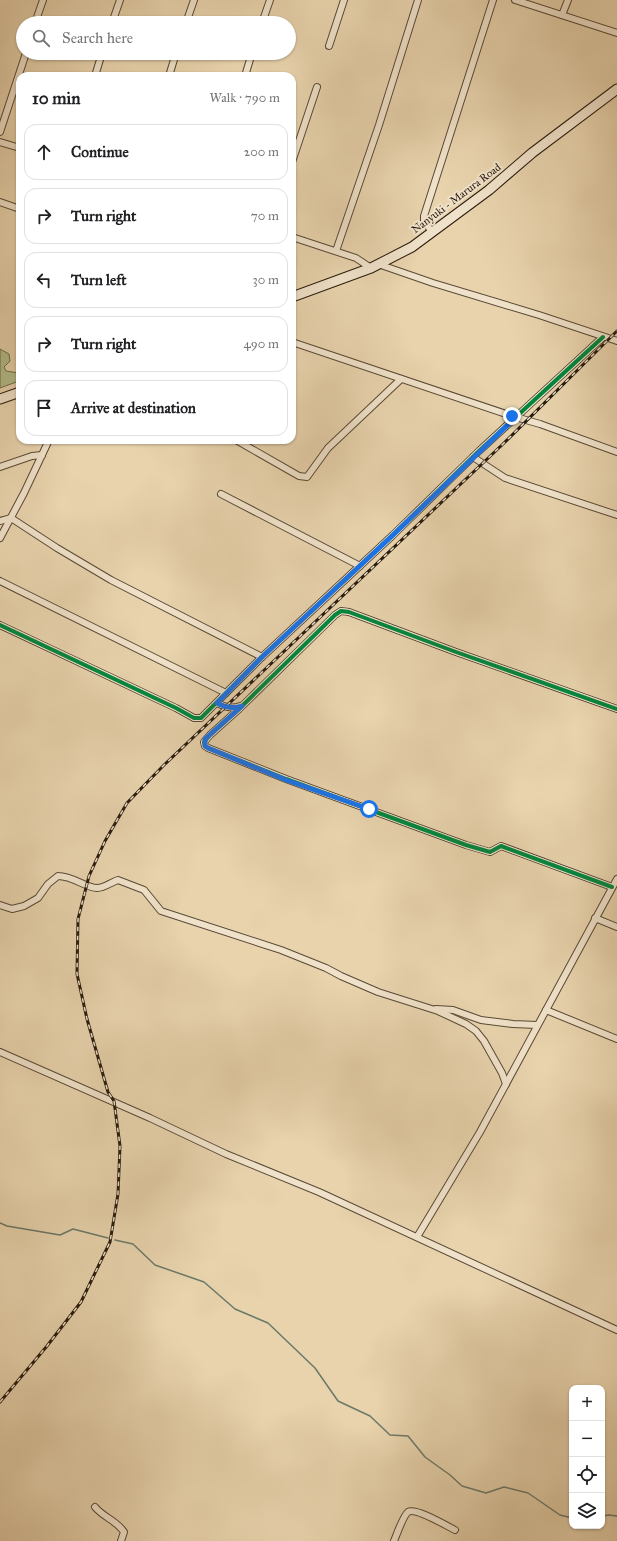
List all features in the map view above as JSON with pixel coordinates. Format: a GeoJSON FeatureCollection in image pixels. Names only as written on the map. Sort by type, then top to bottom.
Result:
{"type":"FeatureCollection","features":[{"type":"Feature","properties":{"kind":"street"},"geometry":{"type":"LineString","coordinates":[[37,16],[43,0]]}},
{"type":"Feature","properties":{"kind":"street"},"geometry":{"type":"LineString","coordinates":[[114,16],[120,0]]}},
{"type":"Feature","properties":{"kind":"street"},"geometry":{"type":"LineString","coordinates":[[188,16],[194,0]]}},
{"type":"Feature","properties":{"kind":"street"},"geometry":{"type":"LineString","coordinates":[[264,16],[270,0]]}},
{"type":"Feature","properties":{"kind":"street"},"geometry":{"type":"LineString","coordinates":[[329,46],[344,0]]}},
{"type":"Feature","properties":{"kind":"street"},"geometry":{"type":"LineString","coordinates":[[336,251],[379,125],[418,0]]}},
{"type":"Feature","properties":{"kind":"street"},"geometry":{"type":"LineString","coordinates":[[432,232],[424,221],[424,216],[493,0]]}},
{"type":"Feature","properties":{"kind":"street"},"geometry":{"type":"LineString","coordinates":[[515,0],[617,33]]}},
{"type":"Feature","properties":{"kind":"street"},"geometry":{"type":"LineString","coordinates":[[562,15],[568,0]]}},
{"type":"Feature","properties":{"kind":"street"},"geometry":{"type":"LineString","coordinates":[[20,72],[24,60]]}},
{"type":"Feature","properties":{"kind":"street"},"geometry":{"type":"LineString","coordinates":[[96,72],[100,60]]}},
{"type":"Feature","properties":{"kind":"street"},"geometry":{"type":"LineString","coordinates":[[170,72],[174,60]]}},
{"type":"Feature","properties":{"kind":"street"},"geometry":{"type":"LineString","coordinates":[[246,72],[250,60]]}},
{"type":"Feature","properties":{"kind":"street"},"geometry":{"type":"LineString","coordinates":[[0,132],[16,83]]}},
{"type":"Feature","properties":{"kind":"street"},"geometry":{"type":"LineString","coordinates":[[296,150],[316,87]]}},
{"type":"Feature","properties":{"kind":"street","name":"Nanyuki - Marura Road"},"geometry":{"type":"LineString","coordinates":[[296,296],[375,266],[401,253],[489,190],[532,153],[617,89]]}},
{"type":"Feature","properties":{"kind":"street"},"geometry":{"type":"LineString","coordinates":[[0,142],[16,147]]}},
{"type":"Feature","properties":{"kind":"street"},"geometry":{"type":"LineString","coordinates":[[0,202],[16,208]]}},
{"type":"Feature","properties":{"kind":"street"},"geometry":{"type":"LineString","coordinates":[[296,238],[356,258],[375,266],[539,315],[617,341]]}},
{"type":"Feature","properties":{"kind":"street"},"geometry":{"type":"LineString","coordinates":[[0,625],[176,708],[194,718],[201,718],[262,657],[360,566],[473,457],[603,337]]}},
{"type":"Feature","properties":{"kind":"street"},"geometry":{"type":"LineString","coordinates":[[296,343],[515,418],[540,424],[617,452]]}},
{"type":"Feature","properties":{"kind":"street"},"geometry":{"type":"LineString","coordinates":[[243,444],[299,476],[308,477],[328,448],[401,379]]}},
{"type":"Feature","properties":{"kind":"street"},"geometry":{"type":"LineString","coordinates":[[0,399],[16,393]]}},
{"type":"Feature","properties":{"kind":"street"},"geometry":{"type":"LineString","coordinates":[[0,538],[47,444]]}},
{"type":"Feature","properties":{"kind":"street"},"geometry":{"type":"LineString","coordinates":[[0,467],[32,456],[42,455]]}},
{"type":"Feature","properties":{"kind":"street"},"geometry":{"type":"LineString","coordinates":[[473,457],[499,474],[510,479],[617,515]]}},
{"type":"Feature","properties":{"kind":"street"},"geometry":{"type":"LineString","coordinates":[[221,494],[360,566]]}},
{"type":"Feature","properties":{"kind":"street"},"geometry":{"type":"LineString","coordinates":[[0,521],[11,518],[57,548],[111,580],[262,657]]}},
{"type":"Feature","properties":{"kind":"street"},"geometry":{"type":"LineString","coordinates":[[0,581],[226,693]]}},
{"type":"Feature","properties":{"kind":"street"},"geometry":{"type":"LineString","coordinates":[[612,887],[501,846],[490,852],[483,850],[286,780],[205,746],[205,739],[242,706],[335,615],[341,611],[349,612],[617,709]]}},
{"type":"Feature","properties":{"kind":"street"},"geometry":{"type":"LineString","coordinates":[[217,703],[226,707],[235,708],[242,706]]}},
{"type":"Feature","properties":{"kind":"street"},"geometry":{"type":"LineString","coordinates":[[0,905],[12,909],[24,906],[38,898],[48,884],[58,876],[75,879],[95,888],[103,887],[110,882],[118,880],[144,890],[161,911],[281,950],[326,968],[378,992],[466,1024],[476,1031],[493,1056],[506,1084]]}},
{"type":"Feature","properties":{"kind":"street"},"geometry":{"type":"LineString","coordinates":[[417,1237],[480,1132],[617,879]]}},
{"type":"Feature","properties":{"kind":"street"},"geometry":{"type":"LineString","coordinates":[[596,918],[617,927]]}},
{"type":"Feature","properties":{"kind":"street"},"geometry":{"type":"LineString","coordinates":[[428,1009],[453,1010],[481,1020],[538,1025]]}},
{"type":"Feature","properties":{"kind":"street"},"geometry":{"type":"LineString","coordinates":[[546,1010],[617,1039]]}},
{"type":"Feature","properties":{"kind":"street"},"geometry":{"type":"LineString","coordinates":[[0,1052],[150,1118],[226,1154],[319,1192],[617,1330]]}},
{"type":"Feature","properties":{"kind":"street"},"geometry":{"type":"LineString","coordinates":[[95,1507],[101,1514],[120,1526],[124,1532],[121,1541]]}},
{"type":"Feature","properties":{"kind":"street"},"geometry":{"type":"LineString","coordinates":[[394,1541],[405,1516],[408,1512],[413,1510],[455,1530]]}},
{"type":"Feature","properties":{"kind":"green space"},"geometry":{"type":"Polygon","coordinates":[[[0,349],[9,354],[10,361],[4,367],[6,371],[16,373],[16,382],[0,388],[0,349]]]}},
{"type":"Feature","properties":{"kind":"waterway"},"geometry":{"type":"LineString","coordinates":[[0,1223],[7,1226],[60,1235],[73,1229],[108,1238]]}},
{"type":"Feature","properties":{"kind":"waterway"},"geometry":{"type":"LineString","coordinates":[[115,1240],[133,1244],[155,1265],[204,1282],[235,1309],[268,1323],[315,1368],[338,1401],[370,1416],[390,1435],[408,1436],[425,1457],[450,1475],[462,1486],[486,1493],[504,1487],[528,1493],[560,1515],[569,1517]]}},
{"type":"Feature","properties":{"kind":"waterway"},"geometry":{"type":"LineString","coordinates":[[605,1516],[617,1516]]}},
{"type":"Feature","properties":{"kind":"railway"},"geometry":{"type":"LineString","coordinates":[[0,1402],[47,1346],[81,1302],[110,1242],[118,1194],[120,1146],[114,1101],[108,1092],[87,1019],[77,974],[78,919],[89,876],[105,841],[127,803],[164,765],[503,444],[617,331]]}},
{"type":"Feature","properties":{"kind":"cycle path"},"geometry":{"type":"LineString","coordinates":[[0,625],[176,708],[194,718],[201,718],[262,657],[393,535],[479,451],[603,337]]}},
{"type":"Feature","properties":{"kind":"cycle path"},"geometry":{"type":"LineString","coordinates":[[612,887],[501,846],[490,852],[466,845],[286,779],[208,748],[205,746],[204,742],[335,615],[341,611],[349,612],[617,709]]}},
{"type":"Feature","properties":{"kind":"route"},"geometry":{"type":"LineString","coordinates":[[369,809],[286,780],[205,746],[205,739],[242,706],[235,708],[226,707],[217,703],[262,657],[393,535],[515,418],[512,416]]}}]}
